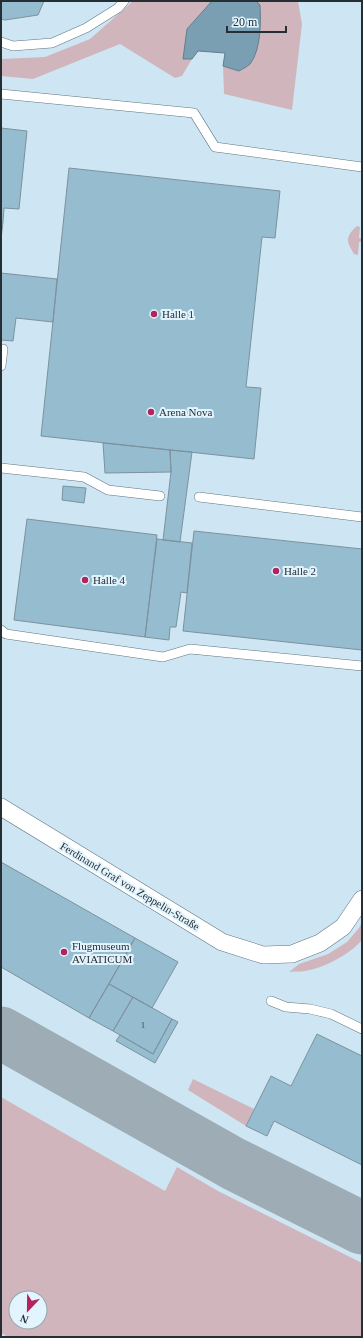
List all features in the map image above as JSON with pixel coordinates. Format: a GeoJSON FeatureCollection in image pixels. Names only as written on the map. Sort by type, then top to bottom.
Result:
{"type":"FeatureCollection","features":[{"type":"Feature","properties":{"kind":"street","name":"Ferdinand Graf von Zeppelin-Straße"},"geometry":{"type":"LineString","coordinates":[[1,807],[222,942],[263,955],[292,954],[320,943],[343,927],[362,899]]}},
{"type":"Feature","properties":{"kind":"lane"},"geometry":{"type":"LineString","coordinates":[[1,42],[13,46],[52,43],[86,28],[118,8],[124,1]]}},
{"type":"Feature","properties":{"kind":"lane"},"geometry":{"type":"LineString","coordinates":[[1,94],[194,112],[215,147],[362,167]]}},
{"type":"Feature","properties":{"kind":"lane"},"geometry":{"type":"LineString","coordinates":[[1,366],[3,349]]}},
{"type":"Feature","properties":{"kind":"lane"},"geometry":{"type":"LineString","coordinates":[[1,468],[84,477],[108,490],[160,496]]}},
{"type":"Feature","properties":{"kind":"lane"},"geometry":{"type":"LineString","coordinates":[[199,497],[362,517]]}},
{"type":"Feature","properties":{"kind":"lane"},"geometry":{"type":"LineString","coordinates":[[1,630],[6,634],[163,657],[190,649],[362,666]]}},
{"type":"Feature","properties":{"kind":"lane"},"geometry":{"type":"LineString","coordinates":[[271,1001],[286,1007],[310,1009],[331,1014],[362,1029]]}},
{"type":"Feature","properties":{"kind":"shaded area"},"geometry":{"type":"Polygon","coordinates":[[[1,1],[362,1],[362,1337],[1,1337],[1,1]]]}},
{"type":"Feature","properties":{"kind":"shaded area"},"geometry":{"type":"Polygon","coordinates":[[[133,1],[212,1],[187,29],[183,59],[192,59],[182,76],[175,78],[120,44],[33,79],[1,76],[1,59],[45,57],[90,39],[133,1]]]}},
{"type":"Feature","properties":{"kind":"shaded area"},"geometry":{"type":"Polygon","coordinates":[[[212,1],[256,1],[260,5],[260,27],[258,44],[254,58],[250,64],[239,71],[223,66],[225,53],[198,51],[192,59],[183,59],[187,29],[212,1]]]}},
{"type":"Feature","properties":{"kind":"shaded area"},"geometry":{"type":"Polygon","coordinates":[[[256,1],[298,1],[302,24],[292,110],[224,94],[223,66],[239,71],[250,64],[254,58],[260,36],[260,5],[256,1]]]}},
{"type":"Feature","properties":{"kind":"shaded area"},"geometry":{"type":"Polygon","coordinates":[[[357,226],[360,227],[359,238],[362,238],[362,242],[359,242],[358,255],[354,254],[348,242],[350,233],[357,226]]]}},
{"type":"Feature","properties":{"kind":"shaded area"},"geometry":{"type":"Polygon","coordinates":[[[362,922],[362,940],[357,946],[343,956],[320,967],[303,971],[289,972],[299,964],[328,954],[347,942],[362,922]]]}},
{"type":"Feature","properties":{"kind":"shaded area"},"geometry":{"type":"Polygon","coordinates":[[[193,1079],[254,1109],[246,1126],[188,1090],[193,1079]]]}},
{"type":"Feature","properties":{"kind":"shaded area"},"geometry":{"type":"Polygon","coordinates":[[[1,1097],[165,1191],[177,1167],[218,1191],[362,1263],[362,1337],[8,1337],[1,1333],[1,1097]]]}},
{"type":"Feature","properties":{"kind":"building"},"geometry":{"type":"Polygon","coordinates":[[[1,1],[44,1],[38,15],[5,20],[1,19],[1,1]]]}},
{"type":"Feature","properties":{"kind":"building"},"geometry":{"type":"Polygon","coordinates":[[[1,128],[27,131],[19,209],[4,208],[3,222],[1,221],[1,128]]]}},
{"type":"Feature","properties":{"kind":"building","name":"Halle 1"},"geometry":{"type":"Polygon","coordinates":[[[69,168],[280,191],[275,238],[262,237],[246,387],[261,388],[254,459],[41,436],[69,168]]]}},
{"type":"Feature","properties":{"kind":"building"},"geometry":{"type":"Polygon","coordinates":[[[1,221],[3,222],[1,239],[1,221]]]}},
{"type":"Feature","properties":{"kind":"building"},"geometry":{"type":"Polygon","coordinates":[[[1,273],[57,279],[53,322],[16,318],[13,341],[1,340],[1,273]]]}},
{"type":"Feature","properties":{"kind":"building"},"geometry":{"type":"Polygon","coordinates":[[[103,443],[170,450],[171,472],[105,473],[103,443]]]}},
{"type":"Feature","properties":{"kind":"building"},"geometry":{"type":"Polygon","coordinates":[[[170,450],[192,452],[180,542],[163,540],[171,472],[170,450]]]}},
{"type":"Feature","properties":{"kind":"building"},"geometry":{"type":"Polygon","coordinates":[[[63,486],[86,488],[84,503],[62,500],[63,486]]]}},
{"type":"Feature","properties":{"kind":"building","name":"Halle 4"},"geometry":{"type":"Polygon","coordinates":[[[27,519],[157,535],[145,637],[14,620],[27,519]]]}},
{"type":"Feature","properties":{"kind":"building","name":"Halle 2"},"geometry":{"type":"Polygon","coordinates":[[[194,531],[362,549],[362,650],[183,631],[194,531]]]}},
{"type":"Feature","properties":{"kind":"building"},"geometry":{"type":"Polygon","coordinates":[[[157,539],[192,543],[187,593],[181,592],[176,627],[170,627],[169,640],[145,637],[157,539]]]}},
{"type":"Feature","properties":{"kind":"building","name":"Flugmuseum AVIATICUM"},"geometry":{"type":"Polygon","coordinates":[[[1,862],[135,938],[89,1018],[1,967],[1,862]]]}},
{"type":"Feature","properties":{"kind":"building"},"geometry":{"type":"Polygon","coordinates":[[[135,938],[178,962],[152,1008],[109,984],[135,938]]]}},
{"type":"Feature","properties":{"kind":"building"},"geometry":{"type":"Polygon","coordinates":[[[109,984],[133,997],[113,1031],[89,1018],[109,984]]]}},
{"type":"Feature","properties":{"kind":"building"},"geometry":{"type":"Polygon","coordinates":[[[133,997],[172,1019],[153,1054],[113,1031],[133,997]]]}},
{"type":"Feature","properties":{"kind":"building"},"geometry":{"type":"Polygon","coordinates":[[[172,1019],[178,1022],[155,1063],[116,1041],[120,1035],[153,1054],[172,1019]]]}},
{"type":"Feature","properties":{"kind":"building"},"geometry":{"type":"Polygon","coordinates":[[[317,1034],[362,1056],[362,1165],[274,1121],[267,1136],[246,1126],[271,1076],[291,1086],[317,1034]]]}},
{"type":"Feature","properties":{"kind":"taxiway"},"geometry":{"type":"LineString","coordinates":[[1,1033],[234,1164],[362,1228]]}},
{"type":"Feature","properties":{"kind":"place","name":"Halle 1"},"geometry":{"type":"Point","coordinates":[154,314]}},
{"type":"Feature","properties":{"kind":"place","name":"Arena Nova"},"geometry":{"type":"Point","coordinates":[151,412]}},
{"type":"Feature","properties":{"kind":"place","name":"Halle 2"},"geometry":{"type":"Point","coordinates":[276,571]}},
{"type":"Feature","properties":{"kind":"place","name":"Halle 4"},"geometry":{"type":"Point","coordinates":[85,580]}},
{"type":"Feature","properties":{"kind":"place","name":"Flugmuseum AVIATICUM"},"geometry":{"type":"Point","coordinates":[64,952]}}]}
